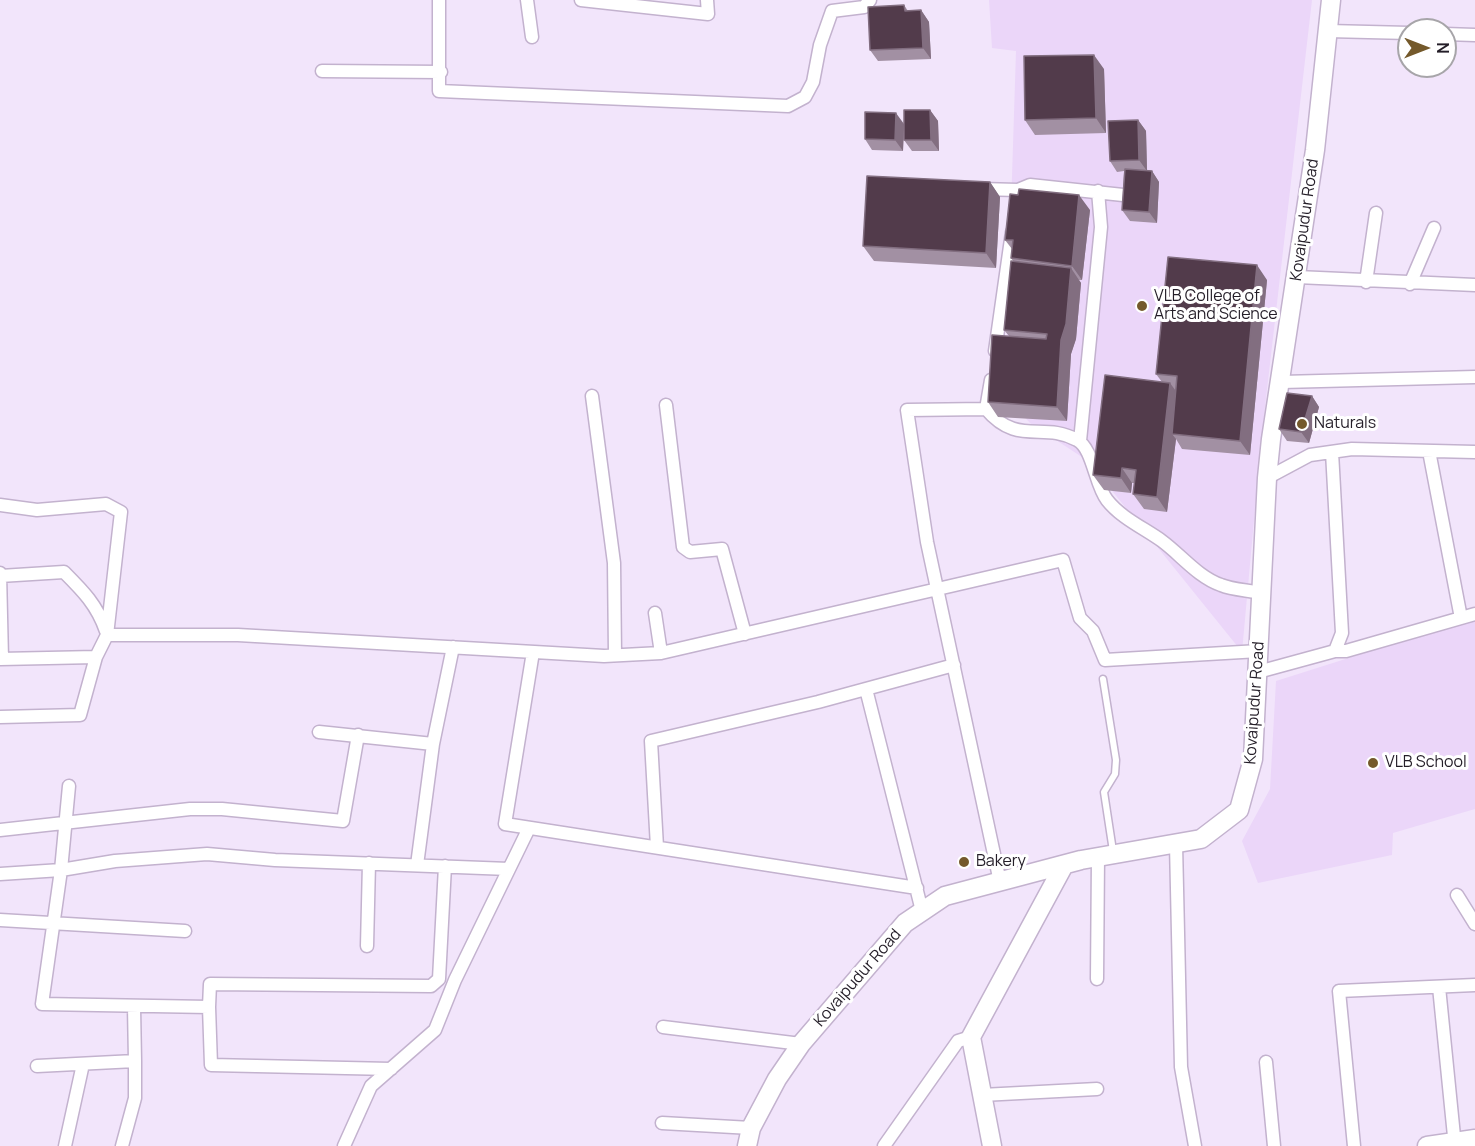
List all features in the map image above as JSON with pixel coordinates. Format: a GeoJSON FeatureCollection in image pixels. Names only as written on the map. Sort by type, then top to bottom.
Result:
{"type":"FeatureCollection","features":[{"type":"Feature","properties":{"kind":"main road","name":"Kovaipudur Road"},"geometry":{"type":"LineString","coordinates":[[749,1137],[777,1079],[801,1044],[905,923],[922,911],[945,896],[1064,865],[1201,839],[1239,810],[1253,759],[1267,478],[1315,150],[1331,0]]}},
{"type":"Feature","properties":{"kind":"main road"},"geometry":{"type":"LineString","coordinates":[[992,1146],[971,1037],[1064,865]]}},
{"type":"Feature","properties":{"kind":"main road"},"geometry":{"type":"LineString","coordinates":[[1427,1146],[1455,1144],[1475,1139]]}},
{"type":"Feature","properties":{"kind":"street"},"geometry":{"type":"LineString","coordinates":[[439,0],[441,72],[439,91],[788,106],[805,97],[813,81],[820,45],[832,11],[864,7],[870,0]]}},
{"type":"Feature","properties":{"kind":"street"},"geometry":{"type":"LineString","coordinates":[[526,0],[532,37]]}},
{"type":"Feature","properties":{"kind":"street"},"geometry":{"type":"LineString","coordinates":[[581,0],[708,14],[707,0]]}},
{"type":"Feature","properties":{"kind":"street"},"geometry":{"type":"LineString","coordinates":[[1328,31],[1397,33]]}},
{"type":"Feature","properties":{"kind":"street"},"geometry":{"type":"LineString","coordinates":[[1457,34],[1475,35]]}},
{"type":"Feature","properties":{"kind":"street"},"geometry":{"type":"LineString","coordinates":[[322,71],[441,72]]}},
{"type":"Feature","properties":{"kind":"street"},"geometry":{"type":"LineString","coordinates":[[973,188],[1018,190],[1030,185],[1047,185],[1123,195]]}},
{"type":"Feature","properties":{"kind":"street"},"geometry":{"type":"LineString","coordinates":[[1018,190],[986,409],[999,425],[1028,432],[1061,433],[1080,441],[1087,450],[1098,483],[1107,499],[1119,513],[1164,542],[1188,563],[1220,585],[1261,593]]}},
{"type":"Feature","properties":{"kind":"street"},"geometry":{"type":"LineString","coordinates":[[1080,441],[1101,227],[1098,191]]}},
{"type":"Feature","properties":{"kind":"street"},"geometry":{"type":"LineString","coordinates":[[1366,282],[1376,213]]}},
{"type":"Feature","properties":{"kind":"street"},"geometry":{"type":"LineString","coordinates":[[1410,284],[1434,228]]}},
{"type":"Feature","properties":{"kind":"street"},"geometry":{"type":"LineString","coordinates":[[1297,277],[1410,284],[1475,285]]}},
{"type":"Feature","properties":{"kind":"street"},"geometry":{"type":"LineString","coordinates":[[1282,382],[1475,377]]}},
{"type":"Feature","properties":{"kind":"street"},"geometry":{"type":"LineString","coordinates":[[592,396],[614,562],[615,656]]}},
{"type":"Feature","properties":{"kind":"street"},"geometry":{"type":"LineString","coordinates":[[666,405],[683,547],[690,552],[722,549],[745,634]]}},
{"type":"Feature","properties":{"kind":"street"},"geometry":{"type":"LineString","coordinates":[[986,409],[907,410],[927,542],[1000,882]]}},
{"type":"Feature","properties":{"kind":"street"},"geometry":{"type":"LineString","coordinates":[[1267,478],[1310,455],[1352,449],[1475,452]]}},
{"type":"Feature","properties":{"kind":"street"},"geometry":{"type":"LineString","coordinates":[[1429,451],[1461,618]]}},
{"type":"Feature","properties":{"kind":"street"},"geometry":{"type":"LineString","coordinates":[[1332,452],[1342,633],[1335,651]]}},
{"type":"Feature","properties":{"kind":"street"},"geometry":{"type":"LineString","coordinates":[[0,505],[37,510],[106,504],[121,512],[107,635],[96,657],[80,715],[0,717]]}},
{"type":"Feature","properties":{"kind":"street"},"geometry":{"type":"LineString","coordinates":[[107,635],[238,635],[615,656],[661,653],[938,591],[1063,560],[1080,618],[1093,631],[1105,660],[1258,651]]}},
{"type":"Feature","properties":{"kind":"street"},"geometry":{"type":"LineString","coordinates":[[96,657],[1,659],[0,574],[64,572],[91,599],[99,611],[107,635]]}},
{"type":"Feature","properties":{"kind":"street"},"geometry":{"type":"LineString","coordinates":[[655,613],[661,653]]}},
{"type":"Feature","properties":{"kind":"street"},"geometry":{"type":"LineString","coordinates":[[1258,672],[1335,651],[1346,651],[1475,614]]}},
{"type":"Feature","properties":{"kind":"street"},"geometry":{"type":"LineString","coordinates":[[417,865],[433,744],[453,647]]}},
{"type":"Feature","properties":{"kind":"street"},"geometry":{"type":"LineString","coordinates":[[533,652],[505,824],[917,888]]}},
{"type":"Feature","properties":{"kind":"street"},"geometry":{"type":"LineString","coordinates":[[657,848],[651,741],[866,689],[954,665]]}},
{"type":"Feature","properties":{"kind":"street"},"geometry":{"type":"LineString","coordinates":[[866,689],[922,911]]}},
{"type":"Feature","properties":{"kind":"street"},"geometry":{"type":"LineString","coordinates":[[319,732],[433,744]]}},
{"type":"Feature","properties":{"kind":"street"},"geometry":{"type":"LineString","coordinates":[[0,830],[190,809],[222,809],[343,821],[358,735]]}},
{"type":"Feature","properties":{"kind":"street"},"geometry":{"type":"LineString","coordinates":[[69,786],[42,1004],[134,1007],[209,1006]]}},
{"type":"Feature","properties":{"kind":"street"},"geometry":{"type":"LineString","coordinates":[[344,1146],[371,1086],[435,1030],[455,980],[529,828]]}},
{"type":"Feature","properties":{"kind":"street"},"geometry":{"type":"LineString","coordinates":[[1176,843],[1181,1067],[1195,1146]]}},
{"type":"Feature","properties":{"kind":"street"},"geometry":{"type":"LineString","coordinates":[[0,874],[60,870],[115,861],[207,854],[509,868]]}},
{"type":"Feature","properties":{"kind":"street"},"geometry":{"type":"LineString","coordinates":[[1097,979],[1106,856]]}},
{"type":"Feature","properties":{"kind":"street"},"geometry":{"type":"LineString","coordinates":[[367,945],[369,863]]}},
{"type":"Feature","properties":{"kind":"street"},"geometry":{"type":"LineString","coordinates":[[391,1069],[211,1065],[210,984],[436,984],[439,979],[445,866]]}},
{"type":"Feature","properties":{"kind":"street"},"geometry":{"type":"LineString","coordinates":[[1457,895],[1475,924]]}},
{"type":"Feature","properties":{"kind":"street"},"geometry":{"type":"LineString","coordinates":[[0,920],[185,931]]}},
{"type":"Feature","properties":{"kind":"street"},"geometry":{"type":"LineString","coordinates":[[1354,1146],[1339,990],[1475,985]]}},
{"type":"Feature","properties":{"kind":"street"},"geometry":{"type":"LineString","coordinates":[[1439,987],[1455,1144]]}},
{"type":"Feature","properties":{"kind":"street"},"geometry":{"type":"LineString","coordinates":[[122,1146],[135,1098],[134,1007]]}},
{"type":"Feature","properties":{"kind":"street"},"geometry":{"type":"LineString","coordinates":[[663,1027],[801,1044]]}},
{"type":"Feature","properties":{"kind":"street"},"geometry":{"type":"LineString","coordinates":[[884,1146],[958,1041],[971,1037]]}},
{"type":"Feature","properties":{"kind":"street"},"geometry":{"type":"LineString","coordinates":[[37,1066],[135,1061]]}},
{"type":"Feature","properties":{"kind":"street"},"geometry":{"type":"LineString","coordinates":[[1266,1062],[1274,1146]]}},
{"type":"Feature","properties":{"kind":"street"},"geometry":{"type":"LineString","coordinates":[[65,1146],[83,1064]]}},
{"type":"Feature","properties":{"kind":"street"},"geometry":{"type":"LineString","coordinates":[[982,1095],[1097,1089]]}},
{"type":"Feature","properties":{"kind":"street"},"geometry":{"type":"LineString","coordinates":[[662,1124],[749,1137]]}},
{"type":"Feature","properties":{"kind":"lane"},"geometry":{"type":"LineString","coordinates":[[1103,679],[1116,760],[1115,774],[1104,792],[1106,856]]}},
{"type":"Feature","properties":{"kind":"shaded area","name":"VLB College of Arts and Science"},"geometry":{"type":"Polygon","coordinates":[[[989,0],[1312,0],[1262,433],[1242,652],[1088,461],[1030,423],[1005,396],[1016,51],[992,48],[989,0]]]}},
{"type":"Feature","properties":{"kind":"shaded area","name":"VLB School"},"geometry":{"type":"Polygon","coordinates":[[[1475,618],[1475,809],[1393,833],[1392,855],[1258,883],[1242,841],[1270,789],[1276,681],[1475,618]]]}},
{"type":"Feature","properties":{"kind":"building"},"geometry":{"type":"Polygon","coordinates":[[[904,5],[905,11],[921,10],[923,48],[870,50],[868,7],[904,5]]]}},
{"type":"Feature","properties":{"kind":"building"},"geometry":{"type":"Polygon","coordinates":[[[1094,55],[1096,118],[1025,120],[1024,56],[1094,55]]]}},
{"type":"Feature","properties":{"kind":"building"},"geometry":{"type":"Polygon","coordinates":[[[904,110],[930,110],[931,140],[904,140],[904,110]]]}},
{"type":"Feature","properties":{"kind":"building"},"geometry":{"type":"Polygon","coordinates":[[[865,112],[896,113],[895,140],[865,139],[865,112]]]}},
{"type":"Feature","properties":{"kind":"building"},"geometry":{"type":"Polygon","coordinates":[[[1138,120],[1139,160],[1110,161],[1108,121],[1138,120]]]}},
{"type":"Feature","properties":{"kind":"building"},"geometry":{"type":"Polygon","coordinates":[[[1125,169],[1152,171],[1149,212],[1122,210],[1125,169]]]}},
{"type":"Feature","properties":{"kind":"building"},"geometry":{"type":"Polygon","coordinates":[[[867,176],[990,182],[986,253],[863,246],[867,176]]]}},
{"type":"Feature","properties":{"kind":"building"},"geometry":{"type":"Polygon","coordinates":[[[1019,189],[1079,195],[1072,266],[1011,258],[1013,240],[1005,240],[1010,194],[1018,195],[1019,189]]]}},
{"type":"Feature","properties":{"kind":"building"},"geometry":{"type":"Polygon","coordinates":[[[1168,257],[1257,265],[1240,441],[1172,434],[1177,376],[1156,374],[1168,257]]]}},
{"type":"Feature","properties":{"kind":"building"},"geometry":{"type":"Polygon","coordinates":[[[1011,261],[1071,268],[1066,324],[1061,340],[1057,407],[988,402],[992,335],[1046,339],[1047,334],[1004,330],[1011,261]]]}},
{"type":"Feature","properties":{"kind":"building"},"geometry":{"type":"Polygon","coordinates":[[[1105,375],[1170,383],[1157,497],[1133,494],[1136,470],[1122,468],[1121,478],[1093,475],[1105,375]]]}},
{"type":"Feature","properties":{"kind":"building"},"geometry":{"type":"Polygon","coordinates":[[[1287,393],[1312,396],[1301,432],[1279,429],[1287,393]]]}},
{"type":"Feature","properties":{"kind":"place","name":"VLB College of Arts and Science"},"geometry":{"type":"Point","coordinates":[1142,306]}},
{"type":"Feature","properties":{"kind":"place","name":"Naturals"},"geometry":{"type":"Point","coordinates":[1302,424]}},
{"type":"Feature","properties":{"kind":"place","name":"VLB School"},"geometry":{"type":"Point","coordinates":[1373,763]}},
{"type":"Feature","properties":{"kind":"place","name":"Bakery"},"geometry":{"type":"Point","coordinates":[964,862]}}]}
